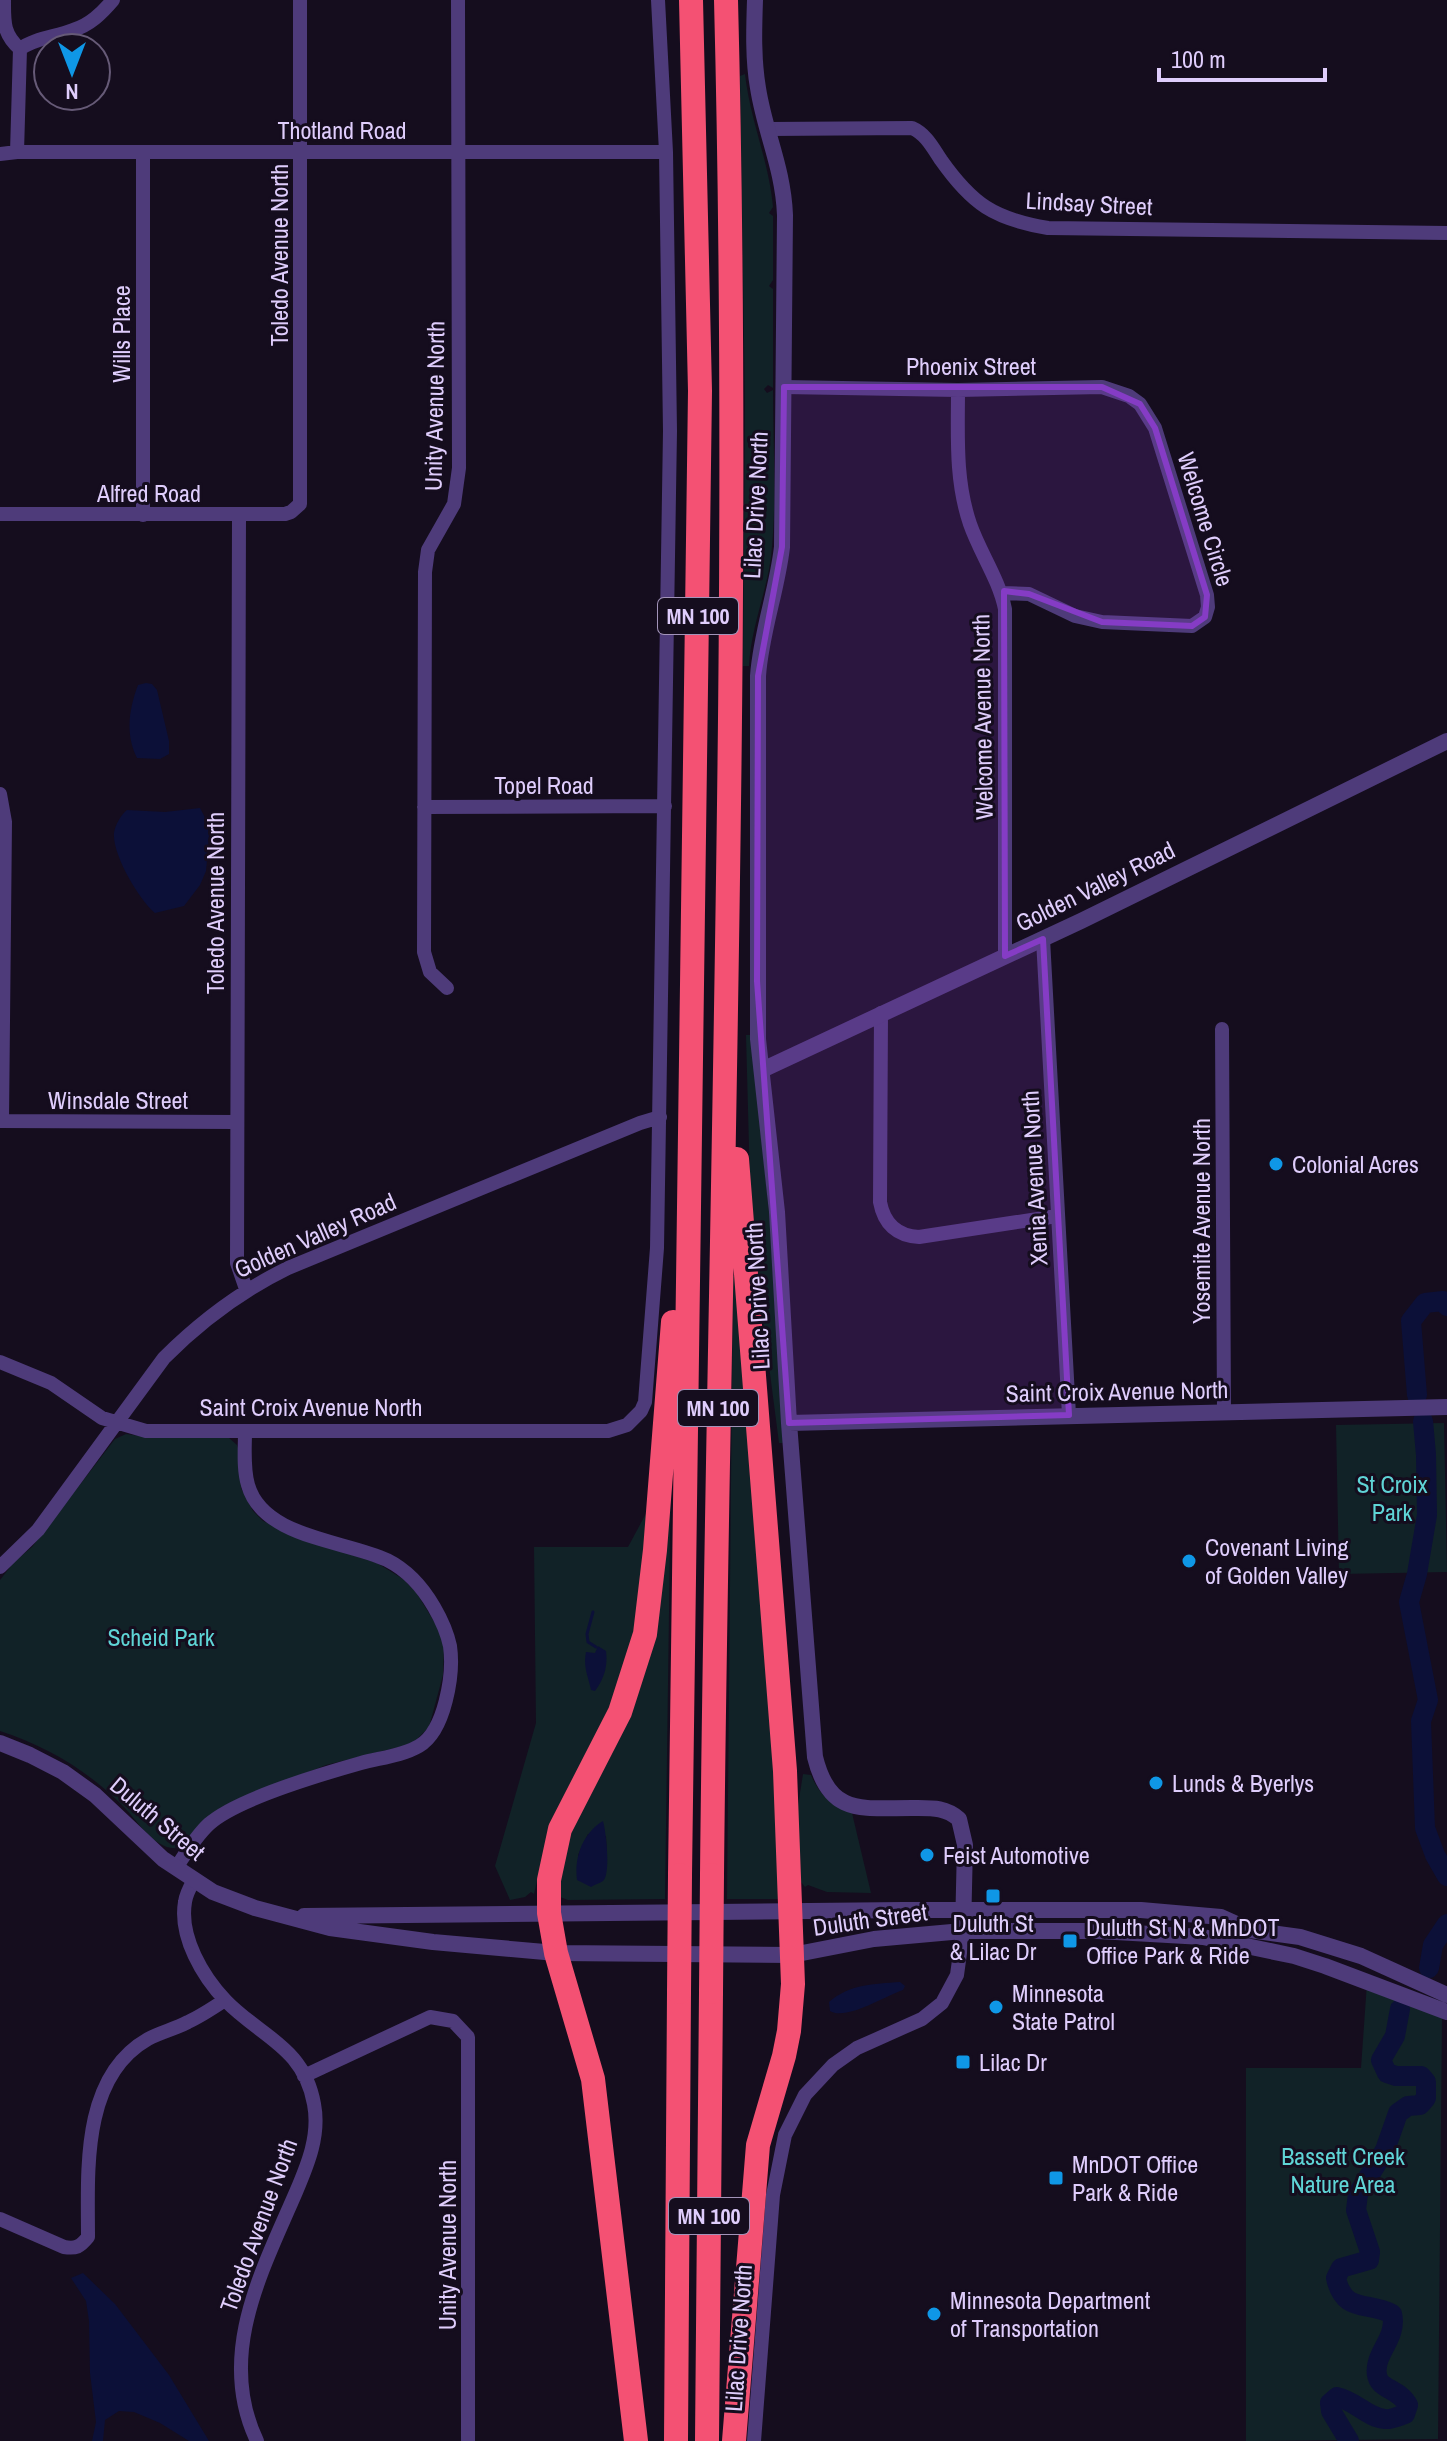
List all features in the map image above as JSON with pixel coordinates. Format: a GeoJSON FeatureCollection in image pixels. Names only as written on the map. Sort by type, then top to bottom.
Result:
{"type":"FeatureCollection","features":[{"type":"Feature","properties":{"kind":"highway","name":"MN 100"},"geometry":{"type":"LineString","coordinates":[[676,2441],[680,1875],[700,391],[689,0]]}},
{"type":"Feature","properties":{"kind":"highway","name":"MN 100"},"geometry":{"type":"LineString","coordinates":[[707,2441],[733,378],[726,0]]}},
{"type":"Feature","properties":{"kind":"highway"},"geometry":{"type":"LineString","coordinates":[[727,942],[736,1049],[737,1160],[744,1265],[785,1771],[792,1955],[789,2031],[758,2145],[734,2441]]}},
{"type":"Feature","properties":{"kind":"highway"},"geometry":{"type":"LineString","coordinates":[[636,2441],[593,2079],[556,1953],[549,1913],[549,1880],[560,1829],[620,1712],[645,1634],[676,1292],[690,1201]]}},
{"type":"Feature","properties":{"kind":"street"},"geometry":{"type":"LineString","coordinates":[[4,0],[4,29],[20,49],[17,152]]}},
{"type":"Feature","properties":{"kind":"street"},"geometry":{"type":"LineString","coordinates":[[20,49],[28,43],[77,29],[93,20],[113,0]]}},
{"type":"Feature","properties":{"kind":"street","name":"Toledo Avenue North"},"geometry":{"type":"LineString","coordinates":[[297,509],[301,498],[300,0]]}},
{"type":"Feature","properties":{"kind":"street"},"geometry":{"type":"LineString","coordinates":[[658,0],[666,152],[670,431],[660,1117]]}},
{"type":"Feature","properties":{"kind":"street","name":"Lilac Drive North"},"geometry":{"type":"LineString","coordinates":[[754,2441],[773,2195],[779,2155],[789,2124],[805,2095],[833,2065],[857,2048],[922,2019],[942,2003],[957,1975],[963,1931],[965,1845],[959,1819],[944,1809],[851,1806],[828,1791],[815,1757],[789,1423],[777,1212],[762,1070],[757,981],[758,676],[782,547],[784,192],[762,109],[755,68],[755,0]]}},
{"type":"Feature","properties":{"kind":"street","name":"Unity Avenue North"},"geometry":{"type":"LineString","coordinates":[[447,988],[430,972],[424,952],[426,558],[433,539],[454,504],[459,468],[458,1]]}},
{"type":"Feature","properties":{"kind":"street","name":"Lindsay Street"},"geometry":{"type":"LineString","coordinates":[[769,129],[912,128],[926,138],[963,190],[980,206],[1002,218],[1048,228],[1447,233]]}},
{"type":"Feature","properties":{"kind":"street","name":"Thotland Road"},"geometry":{"type":"LineString","coordinates":[[0,154],[666,152]]}},
{"type":"Feature","properties":{"kind":"street","name":"Wills Place"},"geometry":{"type":"LineString","coordinates":[[143,153],[143,515]]}},
{"type":"Feature","properties":{"kind":"street","name":"Phoenix Street"},"geometry":{"type":"LineString","coordinates":[[784,387],[958,390],[1102,387],[1129,396],[1149,415]]}},
{"type":"Feature","properties":{"kind":"street","name":"Welcome Avenue North"},"geometry":{"type":"LineString","coordinates":[[958,390],[958,458],[963,502],[979,549],[1002,593],[1006,632],[1005,956]]}},
{"type":"Feature","properties":{"kind":"street","name":"Welcome Circle"},"geometry":{"type":"LineString","coordinates":[[1002,593],[1029,594],[1075,616],[1102,622],[1192,626],[1205,617],[1207,595],[1149,415]]}},
{"type":"Feature","properties":{"kind":"street","name":"Alfred Road"},"geometry":{"type":"LineString","coordinates":[[0,514],[239,515],[285,514],[297,509]]}},
{"type":"Feature","properties":{"kind":"street","name":"Toledo Avenue North"},"geometry":{"type":"LineString","coordinates":[[239,515],[237,1263],[246,1289]]}},
{"type":"Feature","properties":{"kind":"street","name":"Golden Valley Road"},"geometry":{"type":"LineString","coordinates":[[762,1070],[1043,939],[1447,741]]}},
{"type":"Feature","properties":{"kind":"street"},"geometry":{"type":"LineString","coordinates":[[0,794],[5,822],[1,1121]]}},
{"type":"Feature","properties":{"kind":"street","name":"Topel Road"},"geometry":{"type":"LineString","coordinates":[[424,807],[665,806]]}},
{"type":"Feature","properties":{"kind":"street","name":"Xenia Avenue North"},"geometry":{"type":"LineString","coordinates":[[1043,939],[1069,1415]]}},
{"type":"Feature","properties":{"kind":"street"},"geometry":{"type":"LineString","coordinates":[[881,1013],[880,1202],[888,1224],[907,1236],[919,1237],[1057,1216]]}},
{"type":"Feature","properties":{"kind":"street","name":"Yosemite Avenue North"},"geometry":{"type":"LineString","coordinates":[[1222,1029],[1224,1412]]}},
{"type":"Feature","properties":{"kind":"street","name":"Golden Valley Road"},"geometry":{"type":"LineString","coordinates":[[0,1567],[38,1530],[164,1358],[189,1333],[246,1289],[288,1268],[660,1117]]}},
{"type":"Feature","properties":{"kind":"street","name":"Saint Croix Avenue North"},"geometry":{"type":"LineString","coordinates":[[0,1362],[51,1383],[102,1418],[146,1431],[608,1431],[627,1425],[636,1418],[645,1402],[648,1378],[657,1248],[660,1117]]}},
{"type":"Feature","properties":{"kind":"street","name":"Winsdale Street"},"geometry":{"type":"LineString","coordinates":[[1,1121],[236,1122]]}},
{"type":"Feature","properties":{"kind":"street","name":"Saint Croix Avenue North"},"geometry":{"type":"LineString","coordinates":[[789,1423],[1447,1407]]}},
{"type":"Feature","properties":{"kind":"street"},"geometry":{"type":"LineString","coordinates":[[176,1868],[207,1826],[228,1811],[318,1776],[417,1748],[435,1730],[448,1692],[449,1645],[441,1619],[427,1595],[387,1560],[287,1526],[264,1513],[248,1485],[245,1431]]}},
{"type":"Feature","properties":{"kind":"street","name":"Duluth Street"},"geometry":{"type":"LineString","coordinates":[[0,1743],[30,1755],[74,1780],[95,1795],[142,1841],[194,1880],[232,1900],[330,1928],[516,1951],[556,1953],[792,1955],[874,1939],[963,1931],[1098,1931],[1203,1937],[1325,1966],[1447,2012]]}},
{"type":"Feature","properties":{"kind":"street","name":"Toledo Avenue North"},"geometry":{"type":"LineString","coordinates":[[194,1880],[186,1896],[184,1910],[193,1953],[225,2000],[287,2050],[304,2076],[315,2105],[314,2147],[246,2314],[240,2376],[244,2406],[257,2441]]}},
{"type":"Feature","properties":{"kind":"street","name":"Duluth Street"},"geometry":{"type":"LineString","coordinates":[[290,1916],[1141,1910],[1221,1917],[1250,1930],[1300,1937],[1361,1956],[1447,1995]]}},
{"type":"Feature","properties":{"kind":"street"},"geometry":{"type":"LineString","coordinates":[[0,2219],[64,2247],[81,2246],[88,2237],[90,2145],[95,2118],[117,2067],[147,2040],[188,2023],[225,2000]]}},
{"type":"Feature","properties":{"kind":"street","name":"Unity Avenue North"},"geometry":{"type":"LineString","coordinates":[[304,2076],[430,2017],[442,2017],[461,2027],[468,2037],[468,2441]]}},
{"type":"Feature","properties":{"kind":"highlighted area"},"geometry":{"type":"Polygon","coordinates":[[[784,387],[1102,387],[1140,404],[1155,428],[1207,595],[1205,617],[1192,626],[1102,622],[1029,594],[1004,591],[1005,956],[1043,939],[1069,1415],[789,1423],[757,981],[758,676],[782,547],[784,387]]]}},
{"type":"Feature","properties":{"kind":"green space"},"geometry":{"type":"Polygon","coordinates":[[[745,74],[773,207],[769,213],[773,216],[773,280],[769,286],[773,289],[773,388],[768,385],[764,389],[767,393],[773,390],[773,537],[749,666],[743,666],[745,404],[740,76],[745,74]]]}},
{"type":"Feature","properties":{"kind":"green space"},"geometry":{"type":"Polygon","coordinates":[[[746,1035],[751,1035],[770,1222],[783,1443],[779,1443],[761,1304],[750,1184],[746,1035]]]}},
{"type":"Feature","properties":{"kind":"green space"},"geometry":{"type":"Polygon","coordinates":[[[733,1276],[739,1276],[776,1730],[780,1899],[727,1899],[733,1276]]]}},
{"type":"Feature","properties":{"kind":"green space","name":"St Croix Park"},"geometry":{"type":"Polygon","coordinates":[[[1444,1423],[1447,1572],[1339,1574],[1336,1425],[1444,1423]]]}},
{"type":"Feature","properties":{"kind":"green space","name":"Scheid Park"},"geometry":{"type":"Polygon","coordinates":[[[126,1434],[155,1438],[229,1438],[239,1451],[241,1488],[253,1511],[263,1521],[297,1537],[377,1563],[403,1579],[416,1592],[438,1628],[444,1647],[443,1675],[429,1727],[416,1740],[407,1745],[326,1765],[220,1808],[181,1847],[172,1848],[156,1841],[123,1806],[81,1771],[51,1752],[0,1731],[0,1580],[14,1562],[32,1547],[115,1439],[126,1434]]]}},
{"type":"Feature","properties":{"kind":"green space"},"geometry":{"type":"Polygon","coordinates":[[[671,1470],[665,1899],[568,1900],[560,1897],[568,1838],[615,1735],[671,1470]],[[588,1834],[578,1855],[587,1883],[591,1886],[607,1859],[606,1836],[588,1834]]]}},
{"type":"Feature","properties":{"kind":"green space"},"geometry":{"type":"Polygon","coordinates":[[[649,1508],[629,1674],[551,1821],[534,1894],[531,1892],[525,1897],[510,1900],[495,1866],[536,1723],[534,1547],[628,1547],[649,1508]]]}},
{"type":"Feature","properties":{"kind":"green space"},"geometry":{"type":"Polygon","coordinates":[[[803,1774],[811,1775],[827,1798],[852,1813],[871,1893],[827,1892],[808,1885],[805,1887],[801,1882],[797,1812],[803,1774]]]}},
{"type":"Feature","properties":{"kind":"green space","name":"Bassett Creek Nature Area"},"geometry":{"type":"Polygon","coordinates":[[[1367,1983],[1442,2018],[1438,2439],[1246,2441],[1246,2068],[1361,2068],[1367,1983]]]}},
{"type":"Feature","properties":{"kind":"shaded area"},"geometry":{"type":"Polygon","coordinates":[[[146,683],[157,690],[169,741],[169,754],[160,759],[137,758],[131,740],[132,703],[138,685],[146,683]]]}},
{"type":"Feature","properties":{"kind":"shaded area"},"geometry":{"type":"Polygon","coordinates":[[[200,808],[210,827],[206,871],[200,885],[184,906],[155,913],[134,888],[117,853],[114,833],[117,824],[127,810],[165,812],[200,808]]]}},
{"type":"Feature","properties":{"kind":"shaded area"},"geometry":{"type":"Polygon","coordinates":[[[598,1646],[606,1651],[606,1662],[603,1677],[595,1691],[591,1690],[585,1658],[586,1652],[595,1653],[598,1646]]]}},
{"type":"Feature","properties":{"kind":"shaded area"},"geometry":{"type":"Polygon","coordinates":[[[603,1821],[607,1870],[603,1881],[591,1887],[577,1880],[577,1863],[585,1839],[603,1821]]]}},
{"type":"Feature","properties":{"kind":"shaded area"},"geometry":{"type":"Polygon","coordinates":[[[900,1982],[905,1986],[903,1990],[866,2006],[846,2013],[830,2011],[829,2002],[845,1992],[862,1986],[900,1982]]]}},
{"type":"Feature","properties":{"kind":"shaded area"},"geometry":{"type":"Polygon","coordinates":[[[83,2273],[115,2304],[169,2375],[209,2441],[189,2441],[160,2423],[134,2412],[119,2411],[105,2420],[103,2441],[92,2441],[96,2422],[90,2373],[89,2321],[86,2301],[71,2278],[83,2273]]]}},
{"type":"Feature","properties":{"kind":"waterway"},"geometry":{"type":"LineString","coordinates":[[1417,1395],[1411,1321],[1425,1303],[1443,1301],[1447,1306]]}},
{"type":"Feature","properties":{"kind":"waterway"},"geometry":{"type":"LineString","coordinates":[[1423,1421],[1427,1515],[1409,1602],[1428,1700],[1421,1721],[1425,1828],[1447,1876]]}},
{"type":"Feature","properties":{"kind":"waterway"},"geometry":{"type":"LineString","coordinates":[[593,1612],[587,1634],[588,1642],[596,1647]]}},
{"type":"Feature","properties":{"kind":"waterway"},"geometry":{"type":"LineString","coordinates":[[1429,1968],[1433,1945],[1447,1924]]}},
{"type":"Feature","properties":{"kind":"waterway"},"geometry":{"type":"LineString","coordinates":[[1349,2441],[1331,2411],[1330,2403],[1337,2397],[1385,2419],[1405,2414],[1408,2405],[1400,2395],[1381,2384],[1377,2375],[1378,2360],[1392,2331],[1392,2314],[1351,2302],[1345,2297],[1336,2278],[1341,2268],[1369,2260],[1370,2252],[1356,2210],[1358,2194],[1385,2150],[1398,2113],[1408,2106],[1420,2105],[1426,2098],[1426,2082],[1421,2076],[1387,2073],[1381,2060],[1395,2036],[1400,2009]]}},
{"type":"Feature","properties":{"kind":"place","name":"Colonial Acres"},"geometry":{"type":"Point","coordinates":[1276,1164]}},
{"type":"Feature","properties":{"kind":"place","name":"Covenant Living of Golden Valley"},"geometry":{"type":"Point","coordinates":[1189,1561]}},
{"type":"Feature","properties":{"kind":"place","name":"Lunds & Byerlys"},"geometry":{"type":"Point","coordinates":[1156,1783]}},
{"type":"Feature","properties":{"kind":"place","name":"Feist Automotive"},"geometry":{"type":"Point","coordinates":[927,1855]}},
{"type":"Feature","properties":{"kind":"place","name":"Duluth St & Lilac Dr"},"geometry":{"type":"Point","coordinates":[993,1896]}},
{"type":"Feature","properties":{"kind":"place","name":"Duluth St N & MnDOT Office Park & Ride"},"geometry":{"type":"Point","coordinates":[1070,1941]}},
{"type":"Feature","properties":{"kind":"place","name":"Minnesota State Patrol"},"geometry":{"type":"Point","coordinates":[996,2007]}},
{"type":"Feature","properties":{"kind":"place","name":"Lilac Dr"},"geometry":{"type":"Point","coordinates":[963,2062]}},
{"type":"Feature","properties":{"kind":"place","name":"MnDOT Office Park & Ride"},"geometry":{"type":"Point","coordinates":[1056,2178]}},
{"type":"Feature","properties":{"kind":"place","name":"Minnesota Department of Transportation"},"geometry":{"type":"Point","coordinates":[934,2314]}}]}
